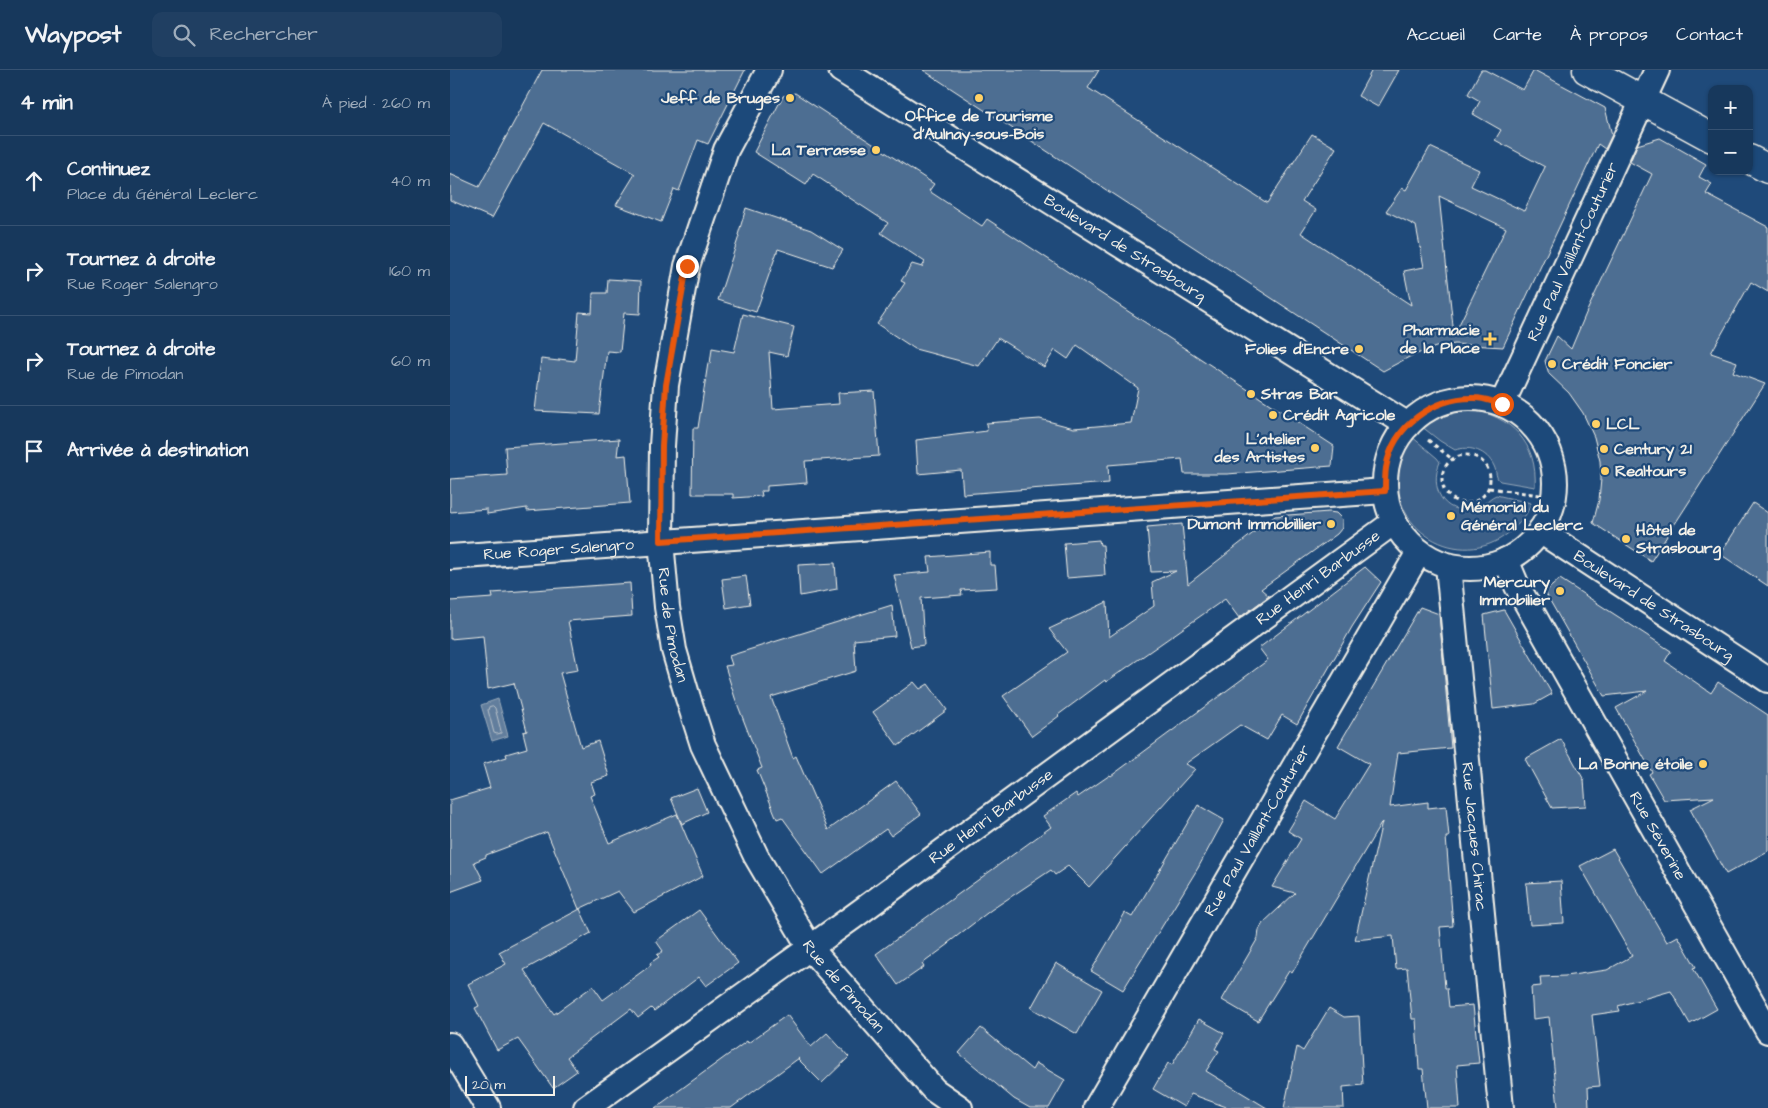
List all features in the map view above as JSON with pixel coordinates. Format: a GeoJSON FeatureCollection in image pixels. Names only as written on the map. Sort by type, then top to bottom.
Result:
{"type":"FeatureCollection","features":[{"type":"Feature","properties":{"kind":"street","name":"Rue de Pimodan"},"geometry":{"type":"LineString","coordinates":[[769,70],[726,150],[687,266],[666,385],[662,446],[661,541],[667,607],[674,650],[703,745],[756,856],[810,948],[934,1090],[960,1108]]}},
{"type":"Feature","properties":{"kind":"street","name":"Boulevard de Strasbourg"},"geometry":{"type":"LineString","coordinates":[[842,70],[1408,425]]}},
{"type":"Feature","properties":{"kind":"street"},"geometry":{"type":"LineString","coordinates":[[1586,70],[1708,136]]}},
{"type":"Feature","properties":{"kind":"street","name":"Rue Paul Vaillant-Couturier"},"geometry":{"type":"LineString","coordinates":[[1502,404],[1657,70]]}},
{"type":"Feature","properties":{"kind":"street"},"geometry":{"type":"LineString","coordinates":[[1753,161],[1768,169]]}},
{"type":"Feature","properties":{"kind":"street"},"geometry":{"type":"LineString","coordinates":[[1477,398],[1502,404],[1522,416],[1538,432],[1549,452],[1554,474],[1554,497],[1549,514],[1540,531],[1525,548],[1506,560],[1487,566],[1468,568],[1448,566],[1419,552],[1404,538],[1394,522],[1388,507],[1385,491],[1386,467],[1394,444],[1408,425],[1427,409],[1451,400],[1477,398]]}},
{"type":"Feature","properties":{"kind":"street","name":"Rue Roger Salengro"},"geometry":{"type":"LineString","coordinates":[[450,557],[1385,491]]}},
{"type":"Feature","properties":{"kind":"street","name":"Rue Henri Barbusse"},"geometry":{"type":"LineString","coordinates":[[586,1108],[810,948],[1394,522]]}},
{"type":"Feature","properties":{"kind":"street","name":"Boulevard de Strasbourg"},"geometry":{"type":"LineString","coordinates":[[1540,531],[1768,680]]}},
{"type":"Feature","properties":{"kind":"street","name":"Rue Paul Vaillant-Couturier"},"geometry":{"type":"LineString","coordinates":[[1096,1108],[1419,552]]}},
{"type":"Feature","properties":{"kind":"street","name":"Rue Séverine"},"geometry":{"type":"LineString","coordinates":[[1506,560],[1517,586],[1768,1031]]}},
{"type":"Feature","properties":{"kind":"street","name":"Rue Jacques Chirac"},"geometry":{"type":"LineString","coordinates":[[1448,566],[1501,1108]]}},
{"type":"Feature","properties":{"kind":"street"},"geometry":{"type":"LineString","coordinates":[[450,1045],[488,1108]]}},
{"type":"Feature","properties":{"kind":"path"},"geometry":{"type":"LineString","coordinates":[[1460,455],[1469,455],[1484,463],[1490,479],[1489,488],[1485,494],[1472,503],[1457,502],[1451,498],[1442,486],[1443,471],[1452,459],[1460,455]]}},
{"type":"Feature","properties":{"kind":"path"},"geometry":{"type":"LineString","coordinates":[[1489,488],[1554,497]]}},
{"type":"Feature","properties":{"kind":"shaded area"},"geometry":{"type":"Polygon","coordinates":[[[1469,409],[1497,418],[1519,434],[1527,445],[1532,457],[1535,471],[1535,487],[1500,481],[1497,478],[1491,461],[1483,453],[1466,448],[1455,450],[1421,426],[1444,414],[1469,409]]]}},
{"type":"Feature","properties":{"kind":"shaded area"},"geometry":{"type":"Polygon","coordinates":[[[1411,436],[1440,462],[1436,481],[1441,498],[1446,504],[1463,510],[1473,509],[1480,507],[1496,495],[1531,503],[1520,523],[1495,542],[1475,548],[1454,547],[1435,540],[1418,528],[1405,512],[1398,491],[1398,468],[1411,436]]]}},
{"type":"Feature","properties":{"kind":"water"},"geometry":{"type":"Polygon","coordinates":[[[498,699],[508,736],[492,741],[481,705],[498,699]]]}},
{"type":"Feature","properties":{"kind":"building"},"geometry":{"type":"Polygon","coordinates":[[[542,70],[745,70],[708,144],[698,140],[679,191],[674,189],[661,222],[616,205],[635,174],[544,123],[492,218],[450,200],[450,174],[479,187],[542,70]]]}},
{"type":"Feature","properties":{"kind":"building"},"geometry":{"type":"Polygon","coordinates":[[[923,70],[1099,70],[1088,88],[1267,203],[1312,134],[1336,148],[1302,201],[1316,210],[1301,233],[1411,305],[1404,271],[1424,267],[1416,226],[1386,211],[1402,188],[1406,190],[1430,147],[1479,170],[1471,186],[1524,211],[1545,167],[1495,140],[1501,130],[1473,114],[1480,101],[1468,94],[1481,70],[1485,70],[1523,90],[1534,70],[1605,108],[1612,135],[1605,149],[1598,144],[1503,347],[1455,344],[1436,347],[1411,356],[1383,371],[923,70]],[[1439,196],[1454,335],[1506,228],[1439,196]]]}},
{"type":"Feature","properties":{"kind":"building"},"geometry":{"type":"Polygon","coordinates":[[[1372,70],[1399,70],[1378,107],[1358,96],[1372,70]]]}},
{"type":"Feature","properties":{"kind":"building"},"geometry":{"type":"Polygon","coordinates":[[[795,93],[934,184],[929,191],[982,226],[987,219],[1334,446],[1332,466],[1227,474],[1184,474],[1182,459],[1108,465],[1109,483],[963,494],[961,470],[918,474],[916,440],[987,431],[986,423],[1040,419],[1074,428],[1131,423],[1138,388],[1077,345],[1068,359],[1055,350],[1044,367],[998,338],[979,366],[915,349],[877,324],[905,283],[901,281],[912,264],[922,267],[925,262],[881,233],[888,223],[813,174],[806,185],[754,152],[783,96],[795,93]]]}},
{"type":"Feature","properties":{"kind":"building"},"geometry":{"type":"Polygon","coordinates":[[[1660,138],[1706,164],[1699,177],[1712,184],[1706,194],[1768,227],[1768,292],[1751,282],[1711,353],[1737,362],[1733,372],[1765,384],[1651,561],[1593,523],[1599,500],[1601,479],[1600,461],[1594,437],[1583,413],[1569,393],[1549,374],[1545,361],[1557,336],[1571,349],[1652,174],[1630,162],[1637,145],[1660,138]]]}},
{"type":"Feature","properties":{"kind":"building"},"geometry":{"type":"Polygon","coordinates":[[[746,208],[811,230],[843,250],[832,267],[778,249],[756,312],[718,300],[746,208]]]}},
{"type":"Feature","properties":{"kind":"building"},"geometry":{"type":"Polygon","coordinates":[[[608,279],[641,281],[640,314],[624,313],[620,352],[607,351],[599,414],[535,411],[541,359],[575,361],[579,312],[592,313],[593,293],[607,293],[608,279]]]}},
{"type":"Feature","properties":{"kind":"building"},"geometry":{"type":"Polygon","coordinates":[[[743,314],[794,327],[787,356],[769,352],[773,409],[839,404],[838,393],[874,391],[879,456],[805,461],[807,483],[767,486],[767,491],[761,491],[762,496],[733,498],[733,494],[692,494],[693,428],[698,428],[712,348],[734,352],[743,314]]]}},
{"type":"Feature","properties":{"kind":"building"},"geometry":{"type":"Polygon","coordinates":[[[619,439],[617,456],[626,455],[630,503],[527,511],[527,508],[487,514],[487,509],[450,512],[450,479],[507,475],[505,447],[619,439]]]}},
{"type":"Feature","properties":{"kind":"building"},"geometry":{"type":"Polygon","coordinates":[[[1753,503],[1768,513],[1768,586],[1720,554],[1753,503]]]}},
{"type":"Feature","properties":{"kind":"building"},"geometry":{"type":"Polygon","coordinates":[[[1336,513],[1342,519],[1342,528],[1337,534],[1261,589],[1269,596],[1239,618],[1225,599],[1106,682],[1105,680],[1032,736],[1003,696],[1067,652],[1049,629],[1107,602],[1109,637],[1154,606],[1152,582],[1176,571],[1151,572],[1147,527],[1182,524],[1188,584],[1275,516],[1336,513]]]}},
{"type":"Feature","properties":{"kind":"building"},"geometry":{"type":"Polygon","coordinates":[[[1099,540],[1100,545],[1103,545],[1105,575],[1067,578],[1064,543],[1099,540]]]}},
{"type":"Feature","properties":{"kind":"building"},"geometry":{"type":"Polygon","coordinates":[[[990,552],[990,565],[995,565],[997,588],[961,590],[962,595],[921,598],[924,645],[911,647],[894,575],[930,572],[928,557],[990,552]]]}},
{"type":"Feature","properties":{"kind":"building"},"geometry":{"type":"Polygon","coordinates":[[[835,563],[837,589],[800,596],[798,565],[835,563]]]}},
{"type":"Feature","properties":{"kind":"building"},"geometry":{"type":"Polygon","coordinates":[[[1365,567],[1381,582],[1352,627],[1297,724],[1282,715],[1267,740],[1240,725],[1185,764],[1195,769],[1089,887],[1068,866],[1055,875],[1051,870],[991,910],[922,964],[924,967],[898,985],[876,954],[1051,827],[1043,816],[1076,793],[1078,797],[1111,776],[1268,660],[1259,648],[1365,567]]]}},
{"type":"Feature","properties":{"kind":"building"},"geometry":{"type":"Polygon","coordinates":[[[746,576],[750,604],[726,608],[722,579],[746,576]]]}},
{"type":"Feature","properties":{"kind":"building"},"geometry":{"type":"Polygon","coordinates":[[[1560,579],[1671,651],[1665,661],[1711,693],[1718,682],[1768,715],[1768,851],[1726,874],[1690,809],[1714,797],[1664,800],[1649,774],[1652,772],[1616,708],[1647,691],[1604,696],[1545,592],[1560,579]]]}},
{"type":"Feature","properties":{"kind":"building"},"geometry":{"type":"Polygon","coordinates":[[[630,583],[632,616],[568,621],[578,670],[560,673],[581,747],[598,741],[609,776],[591,782],[595,794],[590,796],[609,843],[677,814],[703,876],[634,912],[618,891],[579,909],[547,832],[486,855],[486,857],[474,862],[483,880],[450,892],[450,800],[490,788],[483,764],[507,757],[506,754],[527,748],[523,732],[527,731],[514,683],[488,689],[483,636],[450,639],[450,601],[493,598],[492,593],[630,583]]]}},
{"type":"Feature","properties":{"kind":"building"},"geometry":{"type":"Polygon","coordinates":[[[892,605],[895,636],[854,640],[856,671],[771,697],[793,758],[796,756],[828,830],[896,781],[921,814],[891,836],[886,829],[823,874],[782,817],[777,819],[757,770],[762,768],[735,698],[725,666],[732,665],[729,656],[892,605]]]}},
{"type":"Feature","properties":{"kind":"building"},"geometry":{"type":"Polygon","coordinates":[[[1420,607],[1439,614],[1451,748],[1398,753],[1390,807],[1428,802],[1428,808],[1446,806],[1449,837],[1446,837],[1453,926],[1440,927],[1445,988],[1447,988],[1449,1007],[1473,1005],[1479,1063],[1457,1065],[1460,1108],[1427,1108],[1423,1069],[1419,1069],[1416,1019],[1412,1019],[1407,968],[1396,969],[1393,936],[1355,940],[1382,822],[1292,973],[1289,971],[1258,1021],[1222,1000],[1258,938],[1259,930],[1263,923],[1295,893],[1272,887],[1301,839],[1288,831],[1306,801],[1335,819],[1369,764],[1338,746],[1420,607]]]}},
{"type":"Feature","properties":{"kind":"building"},"geometry":{"type":"Polygon","coordinates":[[[1504,610],[1552,694],[1534,704],[1493,709],[1484,615],[1504,610]]]}},
{"type":"Feature","properties":{"kind":"building"},"geometry":{"type":"Polygon","coordinates":[[[914,682],[920,689],[928,684],[947,710],[898,746],[873,712],[914,682]]]}},
{"type":"Feature","properties":{"kind":"building"},"geometry":{"type":"Polygon","coordinates":[[[1561,739],[1584,780],[1586,806],[1552,808],[1525,759],[1561,739]]]}},
{"type":"Feature","properties":{"kind":"building"},"geometry":{"type":"Polygon","coordinates":[[[697,788],[707,812],[682,824],[671,798],[697,788]]]}},
{"type":"Feature","properties":{"kind":"building"},"geometry":{"type":"Polygon","coordinates":[[[1198,805],[1224,820],[1198,868],[1123,990],[1091,971],[1125,913],[1132,917],[1198,805]]]}},
{"type":"Feature","properties":{"kind":"building"},"geometry":{"type":"Polygon","coordinates":[[[1613,849],[1667,942],[1678,936],[1696,967],[1693,968],[1717,1009],[1690,1024],[1671,991],[1618,1006],[1620,1011],[1592,1015],[1600,1086],[1588,1087],[1589,1108],[1558,1108],[1549,1017],[1533,1019],[1531,987],[1541,986],[1540,977],[1565,976],[1607,970],[1632,956],[1580,866],[1613,849]]]}},
{"type":"Feature","properties":{"kind":"building"},"geometry":{"type":"Polygon","coordinates":[[[1561,881],[1564,923],[1530,925],[1526,883],[1561,881]]]}},
{"type":"Feature","properties":{"kind":"building"},"geometry":{"type":"Polygon","coordinates":[[[580,909],[591,933],[524,970],[554,1014],[593,986],[603,1000],[651,965],[650,963],[659,957],[657,955],[663,951],[656,941],[699,910],[738,963],[706,986],[699,977],[654,1011],[651,1008],[638,1018],[631,1009],[567,1057],[577,1071],[553,1088],[518,1039],[497,1050],[475,1008],[479,1006],[468,984],[506,964],[499,952],[580,909]]]}},
{"type":"Feature","properties":{"kind":"building"},"geometry":{"type":"Polygon","coordinates":[[[1056,963],[1102,990],[1077,1034],[1031,1008],[1056,963]]]}},
{"type":"Feature","properties":{"kind":"building"},"geometry":{"type":"Polygon","coordinates":[[[1329,1008],[1344,1017],[1359,1016],[1363,1085],[1343,1087],[1344,1108],[1284,1108],[1297,1047],[1303,1051],[1329,1008]]]}},
{"type":"Feature","properties":{"kind":"building"},"geometry":{"type":"Polygon","coordinates":[[[787,1015],[811,1047],[827,1033],[849,1057],[822,1083],[799,1058],[731,1108],[655,1108],[747,1041],[748,1043],[787,1015]]]}},
{"type":"Feature","properties":{"kind":"building"},"geometry":{"type":"Polygon","coordinates":[[[1199,1019],[1224,1033],[1215,1049],[1219,1051],[1206,1071],[1267,1108],[1229,1108],[1191,1094],[1184,1107],[1153,1089],[1168,1063],[1172,1065],[1199,1019]]]}},
{"type":"Feature","properties":{"kind":"building"},"geometry":{"type":"Polygon","coordinates":[[[981,1028],[1032,1070],[1036,1063],[1065,1080],[1049,1108],[1030,1108],[1014,1099],[959,1053],[981,1028]]]}},
{"type":"Feature","properties":{"kind":"place","name":"Jeff de Bruges"},"geometry":{"type":"Point","coordinates":[790,98]}},
{"type":"Feature","properties":{"kind":"place","name":"Office de Tourisme d’Aulnay-sous-Bois"},"geometry":{"type":"Point","coordinates":[979,98]}},
{"type":"Feature","properties":{"kind":"place","name":"La Terrasse"},"geometry":{"type":"Point","coordinates":[876,150]}},
{"type":"Feature","properties":{"kind":"place","name":"Pharmacie de la Place"},"geometry":{"type":"Point","coordinates":[1490,339]}},
{"type":"Feature","properties":{"kind":"place","name":"Folies d'Encre"},"geometry":{"type":"Point","coordinates":[1359,349]}},
{"type":"Feature","properties":{"kind":"place","name":"Crédit Foncier"},"geometry":{"type":"Point","coordinates":[1552,364]}},
{"type":"Feature","properties":{"kind":"place","name":"Stras Bar"},"geometry":{"type":"Point","coordinates":[1251,394]}},
{"type":"Feature","properties":{"kind":"place","name":"Crédit Agricole"},"geometry":{"type":"Point","coordinates":[1273,415]}},
{"type":"Feature","properties":{"kind":"place","name":"LCL"},"geometry":{"type":"Point","coordinates":[1596,424]}},
{"type":"Feature","properties":{"kind":"place","name":"L'atelier des Artistes"},"geometry":{"type":"Point","coordinates":[1315,448]}},
{"type":"Feature","properties":{"kind":"place","name":"Century 21"},"geometry":{"type":"Point","coordinates":[1604,449]}},
{"type":"Feature","properties":{"kind":"place","name":"Realtours"},"geometry":{"type":"Point","coordinates":[1605,471]}},
{"type":"Feature","properties":{"kind":"place","name":"Mémorial du Général Leclerc"},"geometry":{"type":"Point","coordinates":[1451,516]}},
{"type":"Feature","properties":{"kind":"place","name":"Dumont Immobillier"},"geometry":{"type":"Point","coordinates":[1331,524]}},
{"type":"Feature","properties":{"kind":"place","name":"Hôtel de Strasbourg"},"geometry":{"type":"Point","coordinates":[1626,539]}},
{"type":"Feature","properties":{"kind":"place","name":"Mercury Immobilier"},"geometry":{"type":"Point","coordinates":[1560,591]}},
{"type":"Feature","properties":{"kind":"place","name":"La Bonne étoile"},"geometry":{"type":"Point","coordinates":[1703,764]}},
{"type":"Feature","properties":{"kind":"route"},"geometry":{"type":"LineString","coordinates":[[687,266],[666,385],[662,446],[661,541],[1385,491],[1386,467],[1394,444],[1408,425],[1427,409],[1451,400],[1477,398],[1502,404]]}}]}
